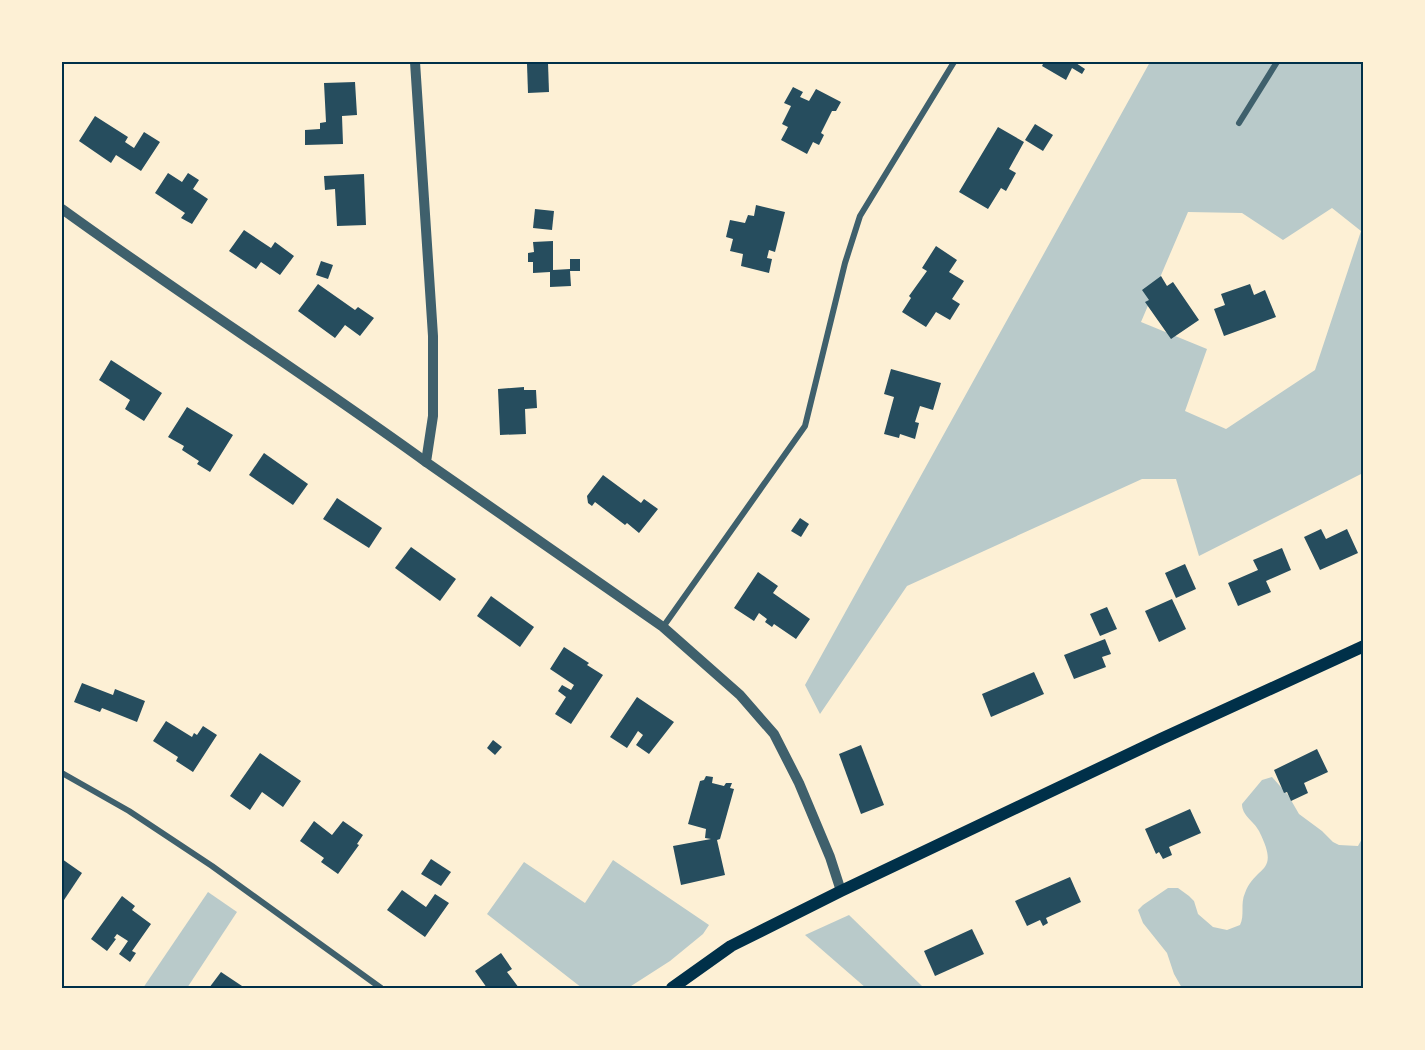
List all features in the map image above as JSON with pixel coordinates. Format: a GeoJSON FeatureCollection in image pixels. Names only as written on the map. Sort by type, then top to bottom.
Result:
{"type":"FeatureCollection","features":[{"type":"Feature","properties":{"kind":"main road"},"geometry":{"type":"LineString","coordinates":[[672,988],[731,946],[842,891],[1161,739],[1364,646]]}},
{"type":"Feature","properties":{"kind":"street"},"geometry":{"type":"LineString","coordinates":[[415,62],[433,336],[433,416],[426,462]]}},
{"type":"Feature","properties":{"kind":"street"},"geometry":{"type":"LineString","coordinates":[[663,627],[805,426],[845,264],[860,216],[954,62]]}},
{"type":"Feature","properties":{"kind":"street"},"geometry":{"type":"LineString","coordinates":[[1239,123],[1277,62]]}},
{"type":"Feature","properties":{"kind":"street"},"geometry":{"type":"LineString","coordinates":[[62,209],[160,280],[372,422],[663,627],[740,695],[774,734],[799,783],[842,891]]}},
{"type":"Feature","properties":{"kind":"street"},"geometry":{"type":"LineString","coordinates":[[62,773],[129,811],[184,848],[381,988]]}},
{"type":"Feature","properties":{"kind":"shaded area"},"geometry":{"type":"Polygon","coordinates":[[[1150,62],[1363,62],[1363,473],[1199,556],[1176,479],[1142,479],[907,586],[820,714],[805,685],[1150,62]],[[1332,208],[1283,240],[1242,213],[1188,212],[1141,322],[1207,349],[1185,411],[1226,429],[1315,370],[1361,231],[1332,208]]]}},
{"type":"Feature","properties":{"kind":"shaded area"},"geometry":{"type":"Polygon","coordinates":[[[1272,777],[1288,795],[1299,814],[1333,842],[1339,845],[1358,846],[1363,837],[1363,988],[1182,988],[1174,974],[1167,953],[1143,923],[1138,910],[1143,905],[1168,888],[1178,888],[1194,901],[1198,914],[1213,927],[1227,930],[1240,925],[1245,893],[1264,868],[1268,855],[1257,827],[1244,812],[1242,804],[1262,780],[1272,777]]]}},
{"type":"Feature","properties":{"kind":"shaded area"},"geometry":{"type":"Polygon","coordinates":[[[613,860],[709,925],[703,934],[670,961],[628,988],[582,988],[487,914],[524,862],[585,903],[613,860]]]}},
{"type":"Feature","properties":{"kind":"shaded area"},"geometry":{"type":"Polygon","coordinates":[[[208,892],[237,912],[187,988],[143,988],[208,892]]]}},
{"type":"Feature","properties":{"kind":"shaded area"},"geometry":{"type":"Polygon","coordinates":[[[849,915],[924,988],[866,988],[805,935],[849,915]]]}},
{"type":"Feature","properties":{"kind":"building"},"geometry":{"type":"Polygon","coordinates":[[[1039,62],[1077,62],[1085,69],[1082,74],[1072,68],[1066,80],[1039,62]]]}},
{"type":"Feature","properties":{"kind":"building"},"geometry":{"type":"Polygon","coordinates":[[[548,63],[549,92],[528,93],[527,64],[548,63]]]}},
{"type":"Feature","properties":{"kind":"building"},"geometry":{"type":"Polygon","coordinates":[[[355,82],[357,115],[342,116],[343,144],[305,145],[305,130],[320,129],[320,123],[326,122],[324,83],[355,82]]]}},
{"type":"Feature","properties":{"kind":"building"},"geometry":{"type":"Polygon","coordinates":[[[793,87],[803,92],[800,97],[809,101],[816,89],[841,102],[836,111],[832,111],[821,133],[824,135],[819,145],[813,142],[807,154],[781,140],[788,127],[782,124],[791,106],[784,103],[793,87]]]}},
{"type":"Feature","properties":{"kind":"building"},"geometry":{"type":"Polygon","coordinates":[[[95,116],[128,137],[125,142],[134,148],[144,132],[160,142],[141,171],[116,155],[111,163],[79,141],[95,116]]]}},
{"type":"Feature","properties":{"kind":"building"},"geometry":{"type":"Polygon","coordinates":[[[1035,124],[1053,135],[1043,151],[1025,140],[1035,124]]]}},
{"type":"Feature","properties":{"kind":"building"},"geometry":{"type":"Polygon","coordinates":[[[998,127],[1024,142],[1009,169],[1016,173],[1006,191],[1001,188],[988,209],[959,192],[998,127]]]}},
{"type":"Feature","properties":{"kind":"building"},"geometry":{"type":"Polygon","coordinates":[[[168,173],[182,182],[188,173],[199,180],[193,189],[208,199],[192,224],[181,218],[185,213],[155,193],[168,173]]]}},
{"type":"Feature","properties":{"kind":"building"},"geometry":{"type":"Polygon","coordinates":[[[364,174],[366,225],[337,226],[335,189],[325,190],[324,176],[364,174]]]}},
{"type":"Feature","properties":{"kind":"building"},"geometry":{"type":"Polygon","coordinates":[[[756,205],[785,212],[775,252],[769,250],[767,258],[772,259],[769,273],[741,266],[743,254],[730,251],[733,239],[726,237],[730,220],[745,223],[748,215],[754,216],[756,205]]]}},
{"type":"Feature","properties":{"kind":"building"},"geometry":{"type":"Polygon","coordinates":[[[535,209],[554,211],[552,230],[533,228],[535,209]]]}},
{"type":"Feature","properties":{"kind":"building"},"geometry":{"type":"Polygon","coordinates":[[[244,230],[271,248],[275,242],[294,256],[280,275],[261,262],[256,269],[229,251],[244,230]]]}},
{"type":"Feature","properties":{"kind":"building"},"geometry":{"type":"Polygon","coordinates":[[[553,241],[553,270],[570,269],[570,259],[580,259],[580,271],[570,271],[571,286],[550,287],[550,272],[533,273],[533,262],[528,262],[528,253],[534,252],[533,242],[553,241]]]}},
{"type":"Feature","properties":{"kind":"building"},"geometry":{"type":"Polygon","coordinates":[[[936,246],[957,260],[949,272],[964,281],[952,299],[960,304],[950,320],[936,312],[926,327],[902,312],[911,298],[909,296],[927,271],[922,268],[936,246]]]}},
{"type":"Feature","properties":{"kind":"building"},"geometry":{"type":"Polygon","coordinates":[[[321,261],[333,265],[328,279],[316,275],[321,261]]]}},
{"type":"Feature","properties":{"kind":"building"},"geometry":{"type":"Polygon","coordinates":[[[1161,276],[1167,286],[1173,282],[1199,320],[1171,339],[1145,302],[1149,300],[1142,290],[1161,276]]]}},
{"type":"Feature","properties":{"kind":"building"},"geometry":{"type":"Polygon","coordinates":[[[318,284],[355,310],[358,307],[374,318],[360,336],[345,325],[335,338],[298,311],[318,284]]]}},
{"type":"Feature","properties":{"kind":"building"},"geometry":{"type":"Polygon","coordinates":[[[1250,284],[1254,295],[1265,290],[1276,317],[1224,336],[1214,309],[1225,305],[1221,294],[1250,284]]]}},
{"type":"Feature","properties":{"kind":"building"},"geometry":{"type":"Polygon","coordinates":[[[111,360],[162,393],[144,421],[125,409],[130,400],[99,380],[111,360]]]}},
{"type":"Feature","properties":{"kind":"building"},"geometry":{"type":"Polygon","coordinates":[[[891,369],[941,383],[933,410],[920,406],[915,422],[919,423],[915,439],[900,434],[899,438],[884,434],[894,397],[884,394],[891,369]]]}},
{"type":"Feature","properties":{"kind":"building"},"geometry":{"type":"Polygon","coordinates":[[[524,387],[524,390],[536,390],[537,408],[525,409],[526,434],[500,435],[498,389],[524,387]]]}},
{"type":"Feature","properties":{"kind":"building"},"geometry":{"type":"Polygon","coordinates":[[[187,407],[233,435],[210,472],[197,464],[199,461],[182,450],[184,446],[168,437],[187,407]]]}},
{"type":"Feature","properties":{"kind":"building"},"geometry":{"type":"Polygon","coordinates":[[[264,453],[308,484],[293,505],[249,475],[264,453]]]}},
{"type":"Feature","properties":{"kind":"building"},"geometry":{"type":"Polygon","coordinates":[[[603,475],[641,503],[644,499],[658,509],[639,533],[595,502],[592,506],[588,503],[587,496],[603,475]]]}},
{"type":"Feature","properties":{"kind":"building"},"geometry":{"type":"Polygon","coordinates":[[[337,498],[382,528],[369,548],[323,519],[337,498]]]}},
{"type":"Feature","properties":{"kind":"building"},"geometry":{"type":"Polygon","coordinates":[[[800,518],[809,524],[801,537],[791,531],[800,518]]]}},
{"type":"Feature","properties":{"kind":"building"},"geometry":{"type":"Polygon","coordinates":[[[1321,529],[1326,539],[1347,529],[1358,553],[1320,570],[1304,537],[1321,529]]]}},
{"type":"Feature","properties":{"kind":"building"},"geometry":{"type":"Polygon","coordinates":[[[411,547],[456,579],[440,601],[395,568],[411,547]]]}},
{"type":"Feature","properties":{"kind":"building"},"geometry":{"type":"Polygon","coordinates":[[[1282,548],[1291,570],[1266,581],[1271,592],[1238,606],[1228,583],[1258,570],[1253,560],[1282,548]]]}},
{"type":"Feature","properties":{"kind":"building"},"geometry":{"type":"Polygon","coordinates":[[[1185,564],[1196,589],[1176,598],[1165,573],[1185,564]]]}},
{"type":"Feature","properties":{"kind":"building"},"geometry":{"type":"Polygon","coordinates":[[[758,572],[778,586],[773,593],[810,619],[796,639],[774,624],[772,627],[759,613],[754,621],[734,608],[758,572]]]}},
{"type":"Feature","properties":{"kind":"building"},"geometry":{"type":"Polygon","coordinates":[[[491,596],[534,627],[520,647],[477,616],[491,596]]]}},
{"type":"Feature","properties":{"kind":"building"},"geometry":{"type":"Polygon","coordinates":[[[1172,599],[1186,629],[1159,642],[1145,611],[1172,599]]]}},
{"type":"Feature","properties":{"kind":"building"},"geometry":{"type":"Polygon","coordinates":[[[1107,607],[1117,629],[1100,636],[1090,614],[1107,607]]]}},
{"type":"Feature","properties":{"kind":"building"},"geometry":{"type":"Polygon","coordinates":[[[1105,639],[1111,654],[1102,657],[1106,667],[1074,679],[1064,655],[1105,639]]]}},
{"type":"Feature","properties":{"kind":"building"},"geometry":{"type":"Polygon","coordinates":[[[564,647],[603,675],[571,724],[555,714],[566,697],[558,691],[562,685],[571,690],[574,685],[550,669],[564,647]]]}},
{"type":"Feature","properties":{"kind":"building"},"geometry":{"type":"Polygon","coordinates":[[[1034,672],[1044,694],[991,717],[982,694],[1034,672]]]}},
{"type":"Feature","properties":{"kind":"building"},"geometry":{"type":"Polygon","coordinates":[[[82,683],[113,695],[115,689],[145,701],[137,722],[102,708],[100,712],[74,702],[82,683]]]}},
{"type":"Feature","properties":{"kind":"building"},"geometry":{"type":"Polygon","coordinates":[[[637,697],[674,722],[649,754],[636,745],[643,735],[638,731],[627,748],[610,737],[637,697]]]}},
{"type":"Feature","properties":{"kind":"building"},"geometry":{"type":"Polygon","coordinates":[[[166,721],[192,737],[194,733],[197,735],[203,726],[217,735],[193,772],[176,761],[178,757],[153,741],[166,721]]]}},
{"type":"Feature","properties":{"kind":"building"},"geometry":{"type":"Polygon","coordinates":[[[493,740],[502,747],[495,755],[487,748],[493,740]]]}},
{"type":"Feature","properties":{"kind":"building"},"geometry":{"type":"Polygon","coordinates":[[[861,745],[884,805],[861,814],[839,754],[861,745]]]}},
{"type":"Feature","properties":{"kind":"building"},"geometry":{"type":"Polygon","coordinates":[[[1317,749],[1328,772],[1304,783],[1308,793],[1291,801],[1287,792],[1284,793],[1274,770],[1317,749]]]}},
{"type":"Feature","properties":{"kind":"building"},"geometry":{"type":"Polygon","coordinates":[[[260,753],[301,781],[283,807],[262,792],[250,810],[230,796],[260,753]]]}},
{"type":"Feature","properties":{"kind":"building"},"geometry":{"type":"Polygon","coordinates":[[[706,776],[713,777],[712,783],[724,786],[726,783],[732,783],[730,788],[734,789],[720,839],[717,840],[725,875],[681,885],[673,846],[711,839],[705,838],[706,829],[688,824],[700,781],[706,776]]]}},
{"type":"Feature","properties":{"kind":"building"},"geometry":{"type":"Polygon","coordinates":[[[1190,809],[1201,833],[1169,847],[1172,855],[1163,859],[1159,852],[1156,854],[1145,829],[1190,809]]]}},
{"type":"Feature","properties":{"kind":"building"},"geometry":{"type":"Polygon","coordinates":[[[314,821],[332,835],[343,821],[363,835],[357,844],[359,845],[338,874],[321,862],[324,858],[300,841],[314,821]]]}},
{"type":"Feature","properties":{"kind":"building"},"geometry":{"type":"Polygon","coordinates":[[[62,859],[82,873],[62,903],[62,859]]]}},
{"type":"Feature","properties":{"kind":"building"},"geometry":{"type":"Polygon","coordinates":[[[431,859],[451,872],[441,886],[421,874],[431,859]]]}},
{"type":"Feature","properties":{"kind":"building"},"geometry":{"type":"Polygon","coordinates":[[[1070,877],[1081,902],[1046,918],[1048,923],[1043,926],[1040,920],[1027,926],[1015,901],[1070,877]]]}},
{"type":"Feature","properties":{"kind":"building"},"geometry":{"type":"Polygon","coordinates":[[[402,890],[426,907],[435,894],[449,903],[425,937],[387,910],[402,890]]]}},
{"type":"Feature","properties":{"kind":"building"},"geometry":{"type":"Polygon","coordinates":[[[122,896],[135,906],[132,910],[151,924],[132,951],[136,953],[130,962],[119,954],[128,941],[117,934],[107,951],[91,939],[122,896]]]}},
{"type":"Feature","properties":{"kind":"building"},"geometry":{"type":"Polygon","coordinates":[[[972,929],[984,954],[935,976],[924,951],[972,929]]]}},
{"type":"Feature","properties":{"kind":"building"},"geometry":{"type":"Polygon","coordinates":[[[501,953],[512,969],[507,972],[519,988],[487,988],[475,971],[501,953]]]}},
{"type":"Feature","properties":{"kind":"building"},"geometry":{"type":"Polygon","coordinates":[[[221,972],[245,988],[209,988],[221,972]]]}}]}
